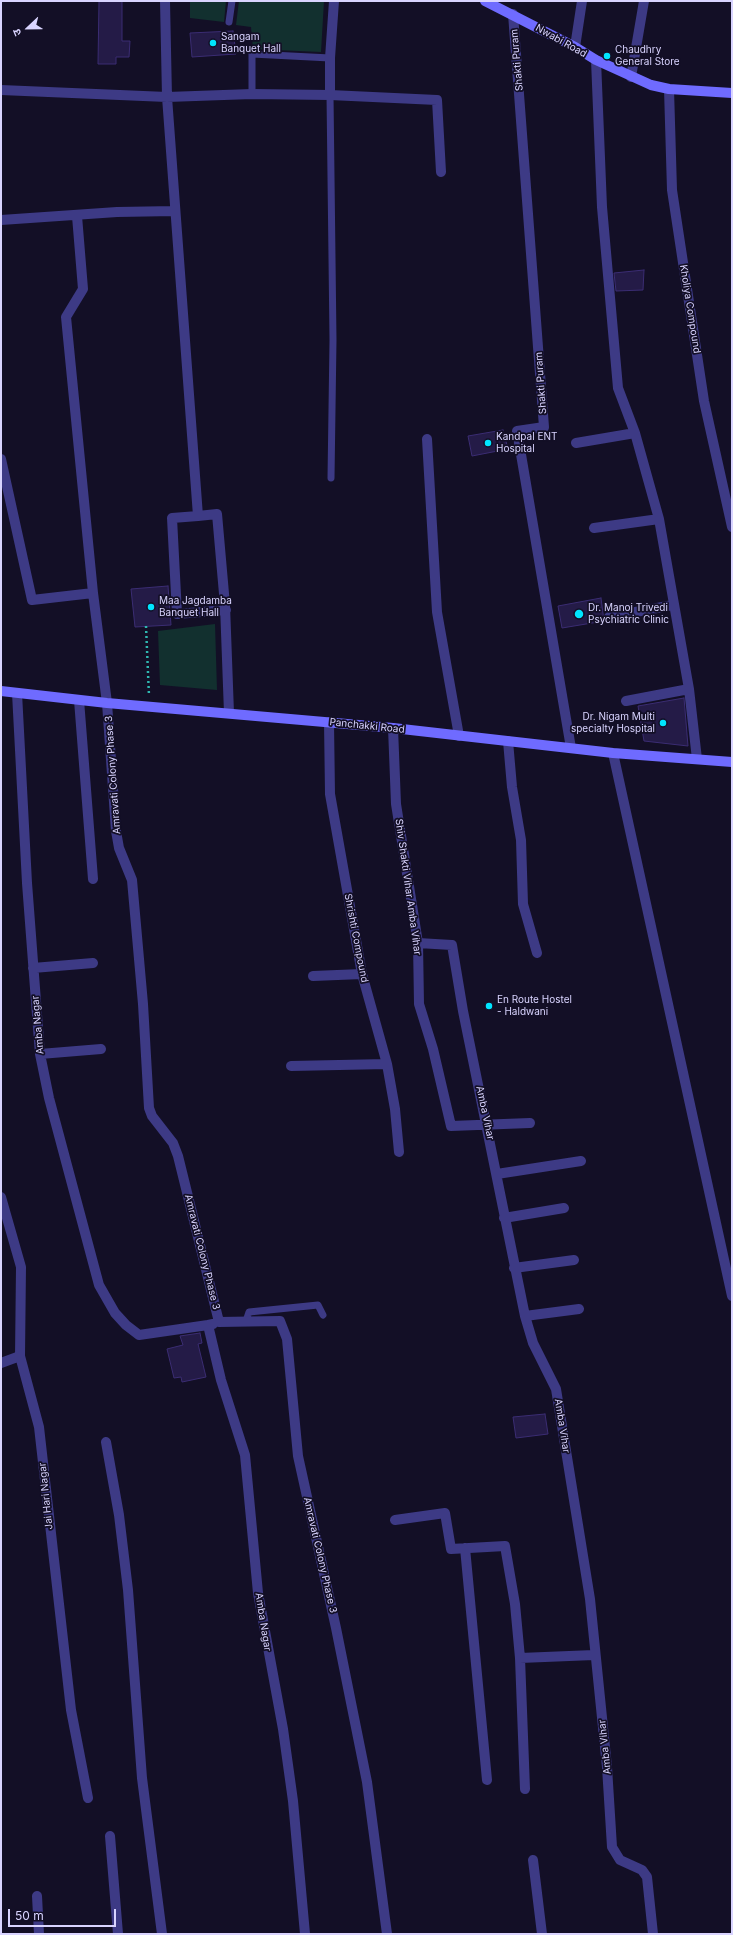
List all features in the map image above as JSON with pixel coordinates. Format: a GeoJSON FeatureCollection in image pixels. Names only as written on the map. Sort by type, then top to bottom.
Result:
{"type":"FeatureCollection","features":[{"type":"Feature","properties":{"kind":"main road","name":"Nwabi Road"},"geometry":{"type":"LineString","coordinates":[[485,1],[513,14],[596,60],[650,85],[669,89],[732,93]]}},
{"type":"Feature","properties":{"kind":"main road","name":"Panchakki Road"},"geometry":{"type":"LineString","coordinates":[[1,691],[107,703],[393,728],[613,753],[732,762]]}},
{"type":"Feature","properties":{"kind":"street"},"geometry":{"type":"LineString","coordinates":[[166,1],[167,98],[198,516]]}},
{"type":"Feature","properties":{"kind":"street"},"geometry":{"type":"LineString","coordinates":[[330,95],[330,58],[334,1]]}},
{"type":"Feature","properties":{"kind":"street"},"geometry":{"type":"LineString","coordinates":[[575,47],[582,1]]}},
{"type":"Feature","properties":{"kind":"street"},"geometry":{"type":"LineString","coordinates":[[631,77],[644,1]]}},
{"type":"Feature","properties":{"kind":"street","name":"Shakti Puram"},"geometry":{"type":"LineString","coordinates":[[513,14],[544,427],[517,431],[571,748]]}},
{"type":"Feature","properties":{"kind":"street"},"geometry":{"type":"LineString","coordinates":[[596,60],[602,207],[618,388],[635,433],[659,519],[689,689],[697,759]]}},
{"type":"Feature","properties":{"kind":"street","name":"Kholiya Compound"},"geometry":{"type":"LineString","coordinates":[[669,89],[672,190],[704,401],[732,527]]}},
{"type":"Feature","properties":{"kind":"street"},"geometry":{"type":"LineString","coordinates":[[1,90],[167,98],[252,94],[330,95],[436,100],[441,172]]}},
{"type":"Feature","properties":{"kind":"street"},"geometry":{"type":"LineString","coordinates":[[1,220],[175,211]]}},
{"type":"Feature","properties":{"kind":"street","name":"Amravati Colony Phase 3"},"geometry":{"type":"LineString","coordinates":[[77,216],[83,289],[66,317],[92,593],[107,703],[116,831],[119,848],[132,880],[143,1004],[149,1108],[152,1116],[173,1143],[178,1156],[219,1322],[280,1321],[287,1339],[298,1456],[336,1628],[367,1782],[387,1934]]}},
{"type":"Feature","properties":{"kind":"street"},"geometry":{"type":"LineString","coordinates":[[576,443],[635,433]]}},
{"type":"Feature","properties":{"kind":"street"},"geometry":{"type":"LineString","coordinates":[[427,439],[437,612],[459,736]]}},
{"type":"Feature","properties":{"kind":"street"},"geometry":{"type":"LineString","coordinates":[[1,459],[32,600],[92,593]]}},
{"type":"Feature","properties":{"kind":"street"},"geometry":{"type":"LineString","coordinates":[[226,610],[177,614],[172,518],[217,514],[226,610],[229,713]]}},
{"type":"Feature","properties":{"kind":"street"},"geometry":{"type":"LineString","coordinates":[[594,528],[659,519]]}},
{"type":"Feature","properties":{"kind":"street"},"geometry":{"type":"LineString","coordinates":[[609,616],[673,605]]}},
{"type":"Feature","properties":{"kind":"street"},"geometry":{"type":"LineString","coordinates":[[626,701],[689,689]]}},
{"type":"Feature","properties":{"kind":"street","name":"Amba Nagar"},"geometry":{"type":"LineString","coordinates":[[17,693],[33,968],[40,1054],[49,1098],[99,1285],[115,1313],[126,1325],[139,1335],[208,1325],[221,1380],[245,1454],[258,1593],[283,1729],[293,1801],[305,1934]]}},
{"type":"Feature","properties":{"kind":"street"},"geometry":{"type":"LineString","coordinates":[[79,700],[93,879]]}},
{"type":"Feature","properties":{"kind":"street","name":"Shrishti Compound"},"geometry":{"type":"LineString","coordinates":[[329,722],[330,794],[362,974],[387,1064],[395,1109],[399,1152]]}},
{"type":"Feature","properties":{"kind":"street","name":"Shiv Shakti Vihar Amba Vihar"},"geometry":{"type":"LineString","coordinates":[[393,728],[396,804],[418,944],[420,1004],[433,1049],[451,1126],[487,1124]]}},
{"type":"Feature","properties":{"kind":"street"},"geometry":{"type":"LineString","coordinates":[[508,741],[512,788],[521,840],[522,904],[537,953]]}},
{"type":"Feature","properties":{"kind":"street"},"geometry":{"type":"LineString","coordinates":[[613,753],[732,1296]]}},
{"type":"Feature","properties":{"kind":"street","name":"Amba Vihar"},"geometry":{"type":"LineString","coordinates":[[418,944],[452,945],[463,1011],[497,1174],[514,1268],[525,1316],[533,1343],[556,1389],[590,1599],[594,1655],[607,1768],[612,1847],[620,1860],[642,1870],[647,1877],[653,1934]]}},
{"type":"Feature","properties":{"kind":"street"},"geometry":{"type":"LineString","coordinates":[[33,968],[93,963]]}},
{"type":"Feature","properties":{"kind":"street"},"geometry":{"type":"LineString","coordinates":[[313,976],[362,974]]}},
{"type":"Feature","properties":{"kind":"street"},"geometry":{"type":"LineString","coordinates":[[40,1054],[100,1048]]}},
{"type":"Feature","properties":{"kind":"street"},"geometry":{"type":"LineString","coordinates":[[291,1066],[387,1064]]}},
{"type":"Feature","properties":{"kind":"street"},"geometry":{"type":"LineString","coordinates":[[487,1124],[530,1123]]}},
{"type":"Feature","properties":{"kind":"street"},"geometry":{"type":"LineString","coordinates":[[497,1174],[581,1161]]}},
{"type":"Feature","properties":{"kind":"street","name":"Jai Hari Nagar"},"geometry":{"type":"LineString","coordinates":[[1,1197],[21,1268],[20,1356],[39,1427],[71,1710],[88,1798]]}},
{"type":"Feature","properties":{"kind":"street"},"geometry":{"type":"LineString","coordinates":[[504,1218],[564,1208]]}},
{"type":"Feature","properties":{"kind":"street"},"geometry":{"type":"LineString","coordinates":[[514,1268],[574,1260]]}},
{"type":"Feature","properties":{"kind":"street"},"geometry":{"type":"LineString","coordinates":[[525,1316],[579,1309]]}},
{"type":"Feature","properties":{"kind":"street"},"geometry":{"type":"LineString","coordinates":[[208,1325],[219,1322]]}},
{"type":"Feature","properties":{"kind":"street"},"geometry":{"type":"LineString","coordinates":[[1,1363],[20,1356]]}},
{"type":"Feature","properties":{"kind":"street"},"geometry":{"type":"LineString","coordinates":[[106,1442],[119,1515],[127,1582],[142,1778],[162,1934]]}},
{"type":"Feature","properties":{"kind":"street"},"geometry":{"type":"LineString","coordinates":[[395,1520],[444,1513],[451,1549],[505,1546],[515,1604],[520,1658],[525,1788]]}},
{"type":"Feature","properties":{"kind":"street"},"geometry":{"type":"LineString","coordinates":[[464,1548],[487,1780]]}},
{"type":"Feature","properties":{"kind":"street"},"geometry":{"type":"LineString","coordinates":[[520,1658],[594,1655]]}},
{"type":"Feature","properties":{"kind":"street"},"geometry":{"type":"LineString","coordinates":[[110,1836],[118,1934]]}},
{"type":"Feature","properties":{"kind":"street"},"geometry":{"type":"LineString","coordinates":[[533,1860],[542,1934]]}},
{"type":"Feature","properties":{"kind":"street"},"geometry":{"type":"LineString","coordinates":[[37,1896],[39,1934]]}},
{"type":"Feature","properties":{"kind":"lane"},"geometry":{"type":"LineString","coordinates":[[229,22],[232,1]]}},
{"type":"Feature","properties":{"kind":"lane"},"geometry":{"type":"LineString","coordinates":[[252,94],[252,54],[330,58]]}},
{"type":"Feature","properties":{"kind":"lane"},"geometry":{"type":"LineString","coordinates":[[330,95],[333,340],[331,478]]}},
{"type":"Feature","properties":{"kind":"lane"},"geometry":{"type":"LineString","coordinates":[[246,1321],[249,1312],[318,1305],[323,1315]]}},
{"type":"Feature","properties":{"kind":"path"},"geometry":{"type":"LineString","coordinates":[[146,626],[150,706]]}},
{"type":"Feature","properties":{"kind":"green space"},"geometry":{"type":"Polygon","coordinates":[[[190,1],[226,1],[224,22],[190,18],[190,1]]]}},
{"type":"Feature","properties":{"kind":"green space"},"geometry":{"type":"Polygon","coordinates":[[[239,1],[324,1],[321,52],[253,49],[251,27],[236,25],[239,1]]]}},
{"type":"Feature","properties":{"kind":"green space"},"geometry":{"type":"Polygon","coordinates":[[[215,624],[217,690],[160,685],[158,631],[215,624]]]}},
{"type":"Feature","properties":{"kind":"building"},"geometry":{"type":"Polygon","coordinates":[[[99,1],[122,1],[122,41],[130,41],[129,57],[116,57],[116,64],[98,64],[99,1]]]}},
{"type":"Feature","properties":{"kind":"building","name":"Sangam Banquet Hall"},"geometry":{"type":"Polygon","coordinates":[[[233,31],[236,54],[192,57],[190,33],[233,31]]]}},
{"type":"Feature","properties":{"kind":"building"},"geometry":{"type":"Polygon","coordinates":[[[644,270],[643,290],[616,291],[614,273],[644,270]]]}},
{"type":"Feature","properties":{"kind":"building","name":"Kandpal ENT Hospital"},"geometry":{"type":"Polygon","coordinates":[[[503,430],[508,449],[472,456],[468,436],[503,430]]]}},
{"type":"Feature","properties":{"kind":"building","name":"Maa Jagdamba Banquet Hall"},"geometry":{"type":"Polygon","coordinates":[[[168,586],[171,625],[135,627],[131,589],[168,586]]]}},
{"type":"Feature","properties":{"kind":"building"},"geometry":{"type":"Polygon","coordinates":[[[601,598],[604,621],[562,628],[558,606],[601,598]]]}},
{"type":"Feature","properties":{"kind":"building","name":"Dr. Nigam Multi specialty Hospital"},"geometry":{"type":"Polygon","coordinates":[[[684,698],[688,746],[644,741],[638,706],[684,698]]]}},
{"type":"Feature","properties":{"kind":"building"},"geometry":{"type":"Polygon","coordinates":[[[200,1333],[202,1343],[198,1344],[206,1377],[182,1382],[181,1377],[174,1378],[167,1349],[183,1345],[180,1336],[200,1333]]]}},
{"type":"Feature","properties":{"kind":"building"},"geometry":{"type":"Polygon","coordinates":[[[545,1414],[548,1434],[516,1438],[513,1417],[545,1414]]]}},
{"type":"Feature","properties":{"kind":"place","name":"Sangam Banquet Hall"},"geometry":{"type":"Point","coordinates":[213,43]}},
{"type":"Feature","properties":{"kind":"place","name":"Chaudhry General Store"},"geometry":{"type":"Point","coordinates":[607,56]}},
{"type":"Feature","properties":{"kind":"place","name":"Kandpal ENT Hospital"},"geometry":{"type":"Point","coordinates":[488,443]}},
{"type":"Feature","properties":{"kind":"place","name":"Maa Jagdamba Banquet Hall"},"geometry":{"type":"Point","coordinates":[151,607]}},
{"type":"Feature","properties":{"kind":"place","name":"Dr. Manoj Trivedi Psychiatric Clinic"},"geometry":{"type":"Point","coordinates":[579,614]}},
{"type":"Feature","properties":{"kind":"place","name":"Dr. Nigam Multi specialty Hospital"},"geometry":{"type":"Point","coordinates":[663,723]}},
{"type":"Feature","properties":{"kind":"place","name":"En Route Hostel - Haldwani"},"geometry":{"type":"Point","coordinates":[489,1006]}}]}
